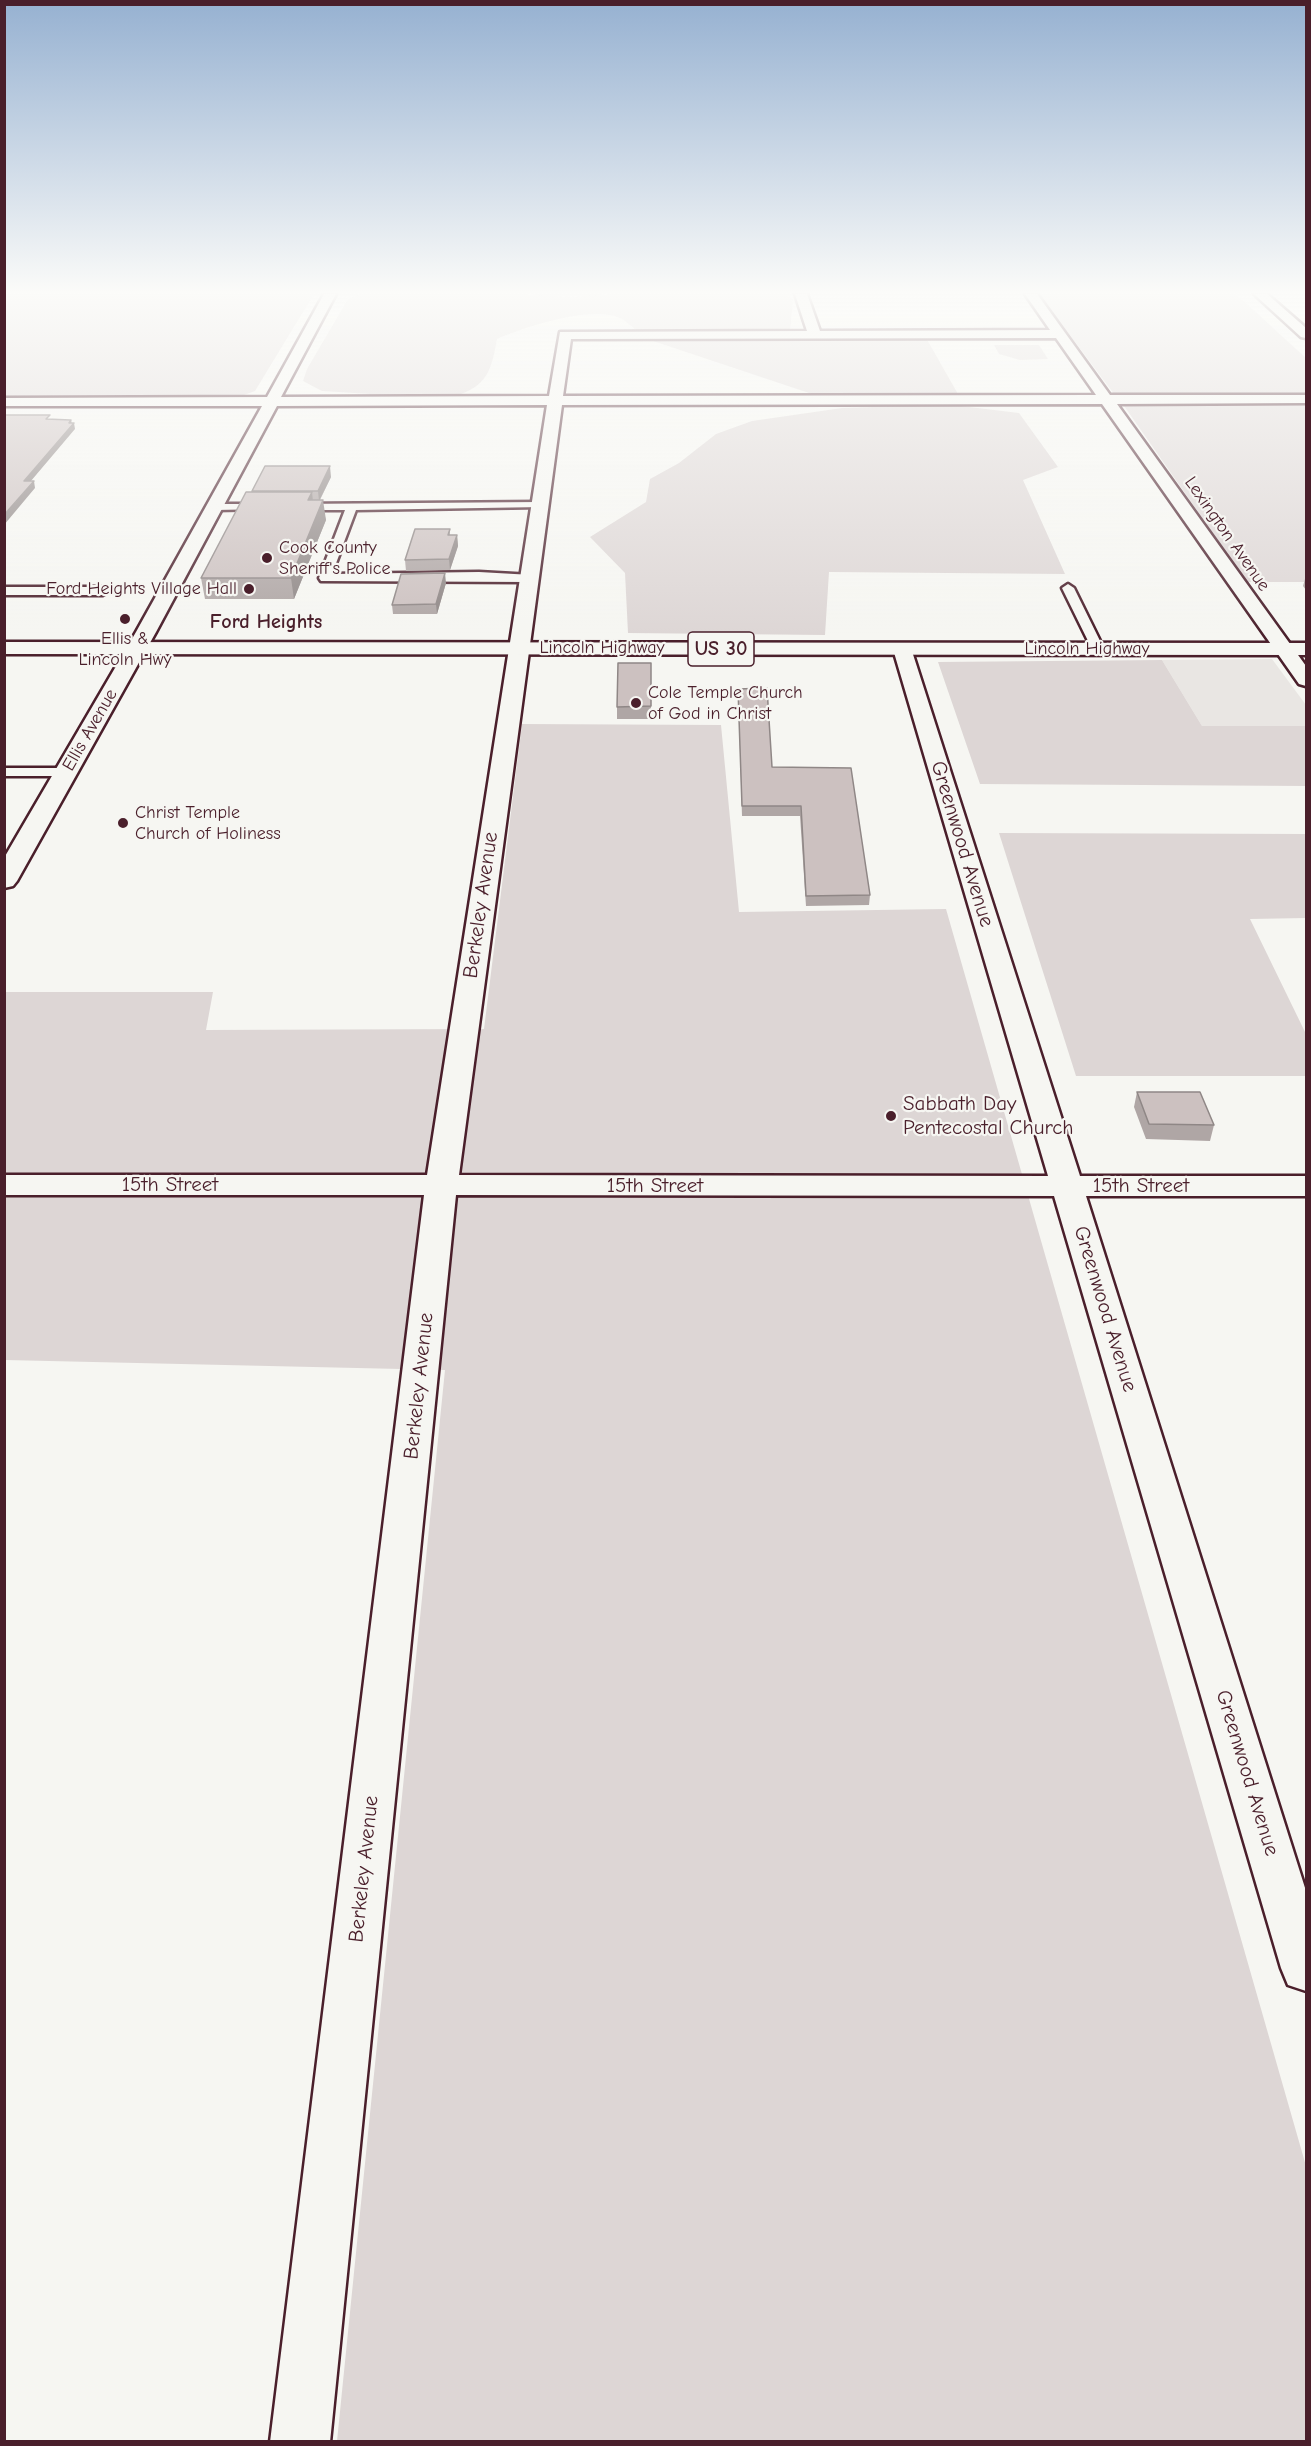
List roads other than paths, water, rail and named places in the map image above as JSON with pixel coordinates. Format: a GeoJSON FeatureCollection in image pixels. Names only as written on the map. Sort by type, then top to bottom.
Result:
{"type":"FeatureCollection","features":[{"type":"Feature","properties":{"kind":"street","name":"Ellis Avenue"},"geometry":{"type":"LineString","coordinates":[[4,881],[136,648],[266,408]]}},
{"type":"Feature","properties":{"kind":"street","name":"Berkeley Avenue"},"geometry":{"type":"LineString","coordinates":[[300,2442],[441,1186],[553,408]]}},
{"type":"Feature","properties":{"kind":"street","name":"Lexington Avenue"},"geometry":{"type":"LineString","coordinates":[[1113,408],[1306,680]]}},
{"type":"Feature","properties":{"kind":"street","name":"Lincoln Highway"},"geometry":{"type":"LineString","coordinates":[[4,648],[1306,649]]}},
{"type":"Feature","properties":{"kind":"street","name":"Greenwood Avenue"},"geometry":{"type":"LineString","coordinates":[[903,649],[1306,1968]]}},
{"type":"Feature","properties":{"kind":"street","name":"15th Street"},"geometry":{"type":"LineString","coordinates":[[4,1185],[1306,1186]]}},
{"type":"Feature","properties":{"kind":"lane"},"geometry":{"type":"LineString","coordinates":[[214,507],[539,506]]}},
{"type":"Feature","properties":{"kind":"lane"},"geometry":{"type":"LineString","coordinates":[[351,507],[325,579],[480,576],[528,578]]}},
{"type":"Feature","properties":{"kind":"lane"},"geometry":{"type":"LineString","coordinates":[[1068,588],[1098,649]]}},
{"type":"Feature","properties":{"kind":"lane"},"geometry":{"type":"LineString","coordinates":[[4,591],[103,591]]}},
{"type":"Feature","properties":{"kind":"lane"},"geometry":{"type":"LineString","coordinates":[[4,772],[66,772]]}},
{"type":"Feature","properties":{"kind":"place","name":"Cook County Sheriff's Police"},"geometry":{"type":"Point","coordinates":[267,558]}},
{"type":"Feature","properties":{"kind":"place","name":"Ford Heights Village Hall"},"geometry":{"type":"Point","coordinates":[249,589]}},
{"type":"Feature","properties":{"kind":"place","name":"Ellis & Lincoln Hwy"},"geometry":{"type":"Point","coordinates":[125,619]}},
{"type":"Feature","properties":{"kind":"place","name":"Cole Temple Church of God in Christ"},"geometry":{"type":"Point","coordinates":[636,703]}},
{"type":"Feature","properties":{"kind":"place","name":"Christ Temple Church of Holiness"},"geometry":{"type":"Point","coordinates":[123,823]}},
{"type":"Feature","properties":{"kind":"place","name":"Sabbath Day Pentecostal Church"},"geometry":{"type":"Point","coordinates":[891,1116]}},
{"type":"Feature","properties":{"kind":"district","name":"Ford Heights"},"geometry":{"type":"Point","coordinates":[266,622]}}]}
